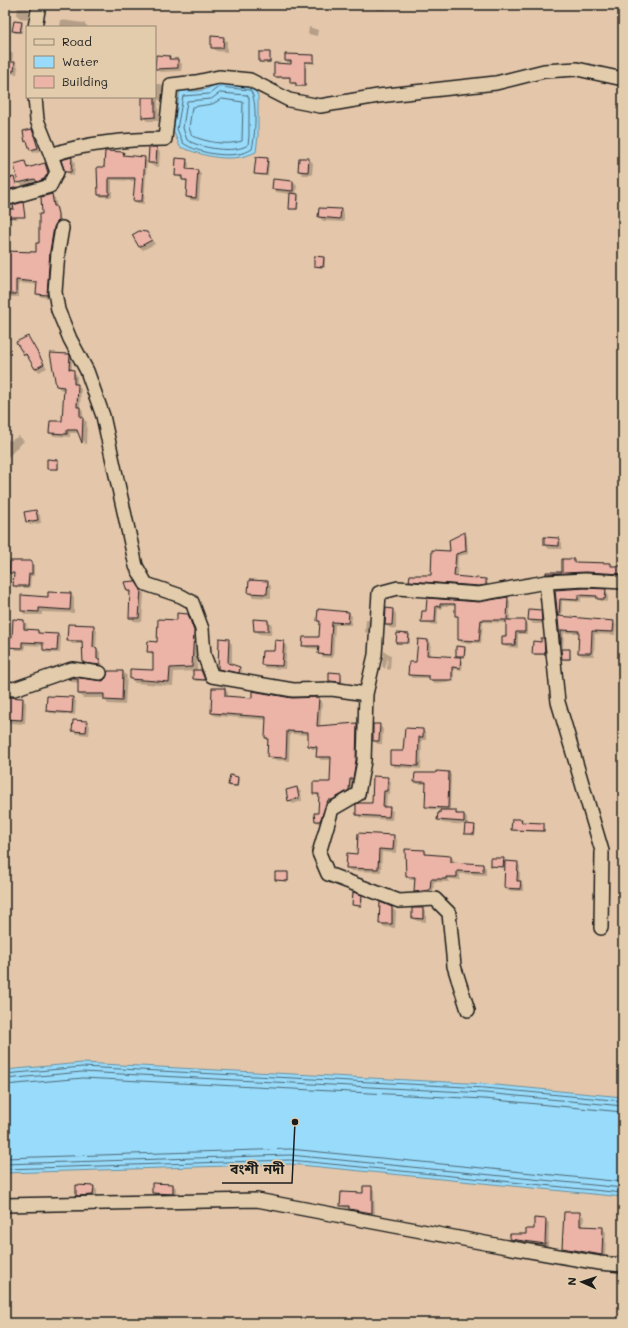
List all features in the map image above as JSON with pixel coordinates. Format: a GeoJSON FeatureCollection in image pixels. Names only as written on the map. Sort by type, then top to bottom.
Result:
{"type":"FeatureCollection","features":[{"type":"Feature","properties":{"kind":"street"},"geometry":{"type":"LineString","coordinates":[[35,26],[39,5]]}},
{"type":"Feature","properties":{"kind":"street"},"geometry":{"type":"LineString","coordinates":[[52,155],[71,147],[143,139],[165,139],[171,85],[220,77],[250,80],[289,100],[320,106],[378,96],[496,83],[544,72],[577,69],[623,79]]}},
{"type":"Feature","properties":{"kind":"street"},"geometry":{"type":"LineString","coordinates":[[5,199],[50,186],[57,172],[52,155],[37,120],[35,98]]}},
{"type":"Feature","properties":{"kind":"street"},"geometry":{"type":"LineString","coordinates":[[62,228],[58,252],[55,292],[58,310],[70,339],[87,371],[103,416],[136,566],[146,584],[181,596],[192,602],[202,629],[204,655],[212,676],[293,690],[332,689],[366,694]]}},
{"type":"Feature","properties":{"kind":"street"},"geometry":{"type":"LineString","coordinates":[[468,1010],[454,966],[449,913],[435,899],[399,901],[328,874],[320,853],[332,809],[358,794],[364,761],[366,694],[375,655],[379,593],[398,588],[479,594],[546,582],[585,580],[623,582]]}},
{"type":"Feature","properties":{"kind":"street"},"geometry":{"type":"LineString","coordinates":[[546,582],[558,702],[602,851],[601,928]]}},
{"type":"Feature","properties":{"kind":"street"},"geometry":{"type":"LineString","coordinates":[[5,688],[14,689],[72,669],[100,673]]}},
{"type":"Feature","properties":{"kind":"street"},"geometry":{"type":"LineString","coordinates":[[5,1205],[257,1200],[508,1247],[623,1266]]}},
{"type":"Feature","properties":{"kind":"water"},"geometry":{"type":"Polygon","coordinates":[[[217,83],[253,86],[258,96],[258,136],[256,152],[247,156],[227,158],[208,156],[180,147],[173,130],[180,90],[200,91],[217,83]]]}},
{"type":"Feature","properties":{"kind":"water"},"geometry":{"type":"Polygon","coordinates":[[[82,1063],[485,1084],[623,1097],[623,1197],[290,1164],[5,1173],[5,1070],[82,1063]]]}},
{"type":"Feature","properties":{"kind":"building"},"geometry":{"type":"Polygon","coordinates":[[[14,21],[22,22],[20,32],[12,31],[14,21]]]}},
{"type":"Feature","properties":{"kind":"building"},"geometry":{"type":"Polygon","coordinates":[[[211,36],[224,37],[223,48],[211,48],[211,36]]]}},
{"type":"Feature","properties":{"kind":"building"},"geometry":{"type":"Polygon","coordinates":[[[259,52],[270,52],[270,62],[259,62],[259,52]]]}},
{"type":"Feature","properties":{"kind":"building"},"geometry":{"type":"Polygon","coordinates":[[[285,54],[314,55],[314,62],[305,62],[305,86],[296,86],[296,83],[290,83],[290,77],[274,77],[274,63],[291,64],[291,61],[285,61],[285,54]]]}},
{"type":"Feature","properties":{"kind":"building"},"geometry":{"type":"Polygon","coordinates":[[[156,55],[170,56],[169,59],[178,59],[178,68],[156,69],[156,55]]]}},
{"type":"Feature","properties":{"kind":"building"},"geometry":{"type":"Polygon","coordinates":[[[5,62],[15,62],[14,71],[5,71],[5,62]]]}},
{"type":"Feature","properties":{"kind":"building"},"geometry":{"type":"Polygon","coordinates":[[[142,98],[155,98],[155,117],[142,118],[142,98]]]}},
{"type":"Feature","properties":{"kind":"building"},"geometry":{"type":"Polygon","coordinates":[[[32,129],[38,148],[30,150],[27,141],[25,142],[23,131],[32,129]]]}},
{"type":"Feature","properties":{"kind":"building"},"geometry":{"type":"Polygon","coordinates":[[[149,147],[157,147],[156,163],[148,163],[149,147]]]}},
{"type":"Feature","properties":{"kind":"building"},"geometry":{"type":"Polygon","coordinates":[[[105,151],[124,152],[123,155],[145,157],[142,201],[133,201],[135,178],[109,178],[109,195],[98,195],[97,167],[104,167],[105,151]]]}},
{"type":"Feature","properties":{"kind":"building"},"geometry":{"type":"Polygon","coordinates":[[[72,157],[71,172],[65,172],[61,160],[72,157]]]}},
{"type":"Feature","properties":{"kind":"building"},"geometry":{"type":"Polygon","coordinates":[[[256,157],[268,158],[266,175],[254,174],[256,157]]]}},
{"type":"Feature","properties":{"kind":"building"},"geometry":{"type":"Polygon","coordinates":[[[176,158],[187,159],[186,169],[198,170],[196,198],[186,197],[187,180],[182,180],[182,176],[175,176],[176,158]]]}},
{"type":"Feature","properties":{"kind":"building"},"geometry":{"type":"Polygon","coordinates":[[[299,158],[309,158],[308,172],[298,171],[299,158]]]}},
{"type":"Feature","properties":{"kind":"building"},"geometry":{"type":"Polygon","coordinates":[[[25,161],[27,168],[45,163],[48,173],[44,179],[37,182],[35,179],[18,183],[14,164],[25,161]]]}},
{"type":"Feature","properties":{"kind":"building"},"geometry":{"type":"Polygon","coordinates":[[[14,177],[17,187],[8,190],[5,179],[14,177]]]}},
{"type":"Feature","properties":{"kind":"building"},"geometry":{"type":"Polygon","coordinates":[[[273,179],[293,181],[293,191],[272,189],[273,179]]]}},
{"type":"Feature","properties":{"kind":"building"},"geometry":{"type":"Polygon","coordinates":[[[290,193],[298,194],[297,209],[289,209],[290,193]]]}},
{"type":"Feature","properties":{"kind":"building"},"geometry":{"type":"Polygon","coordinates":[[[52,194],[54,206],[56,206],[58,214],[58,221],[54,227],[50,251],[47,295],[36,294],[37,282],[16,280],[16,294],[5,294],[5,251],[36,252],[36,243],[39,243],[39,214],[42,214],[41,197],[52,194]]]}},
{"type":"Feature","properties":{"kind":"building"},"geometry":{"type":"Polygon","coordinates":[[[23,202],[25,217],[5,217],[5,209],[14,209],[13,205],[23,202]]]}},
{"type":"Feature","properties":{"kind":"building"},"geometry":{"type":"Polygon","coordinates":[[[319,208],[341,209],[340,219],[318,217],[319,208]]]}},
{"type":"Feature","properties":{"kind":"building"},"geometry":{"type":"Polygon","coordinates":[[[139,231],[147,232],[152,240],[139,247],[132,235],[139,231]]]}},
{"type":"Feature","properties":{"kind":"building"},"geometry":{"type":"Polygon","coordinates":[[[314,256],[324,257],[323,267],[314,266],[314,256]]]}},
{"type":"Feature","properties":{"kind":"building"},"geometry":{"type":"Polygon","coordinates":[[[28,336],[44,364],[35,369],[26,354],[24,355],[16,342],[28,336]]]}},
{"type":"Feature","properties":{"kind":"building"},"geometry":{"type":"Polygon","coordinates":[[[50,353],[70,355],[69,369],[74,370],[74,384],[78,384],[77,407],[80,407],[80,417],[83,417],[82,443],[77,430],[67,430],[67,434],[49,433],[50,421],[62,421],[64,387],[56,386],[50,353]]]}},
{"type":"Feature","properties":{"kind":"building"},"geometry":{"type":"Polygon","coordinates":[[[47,459],[58,460],[58,469],[47,469],[47,459]]]}},
{"type":"Feature","properties":{"kind":"building"},"geometry":{"type":"Polygon","coordinates":[[[36,510],[38,520],[26,522],[24,512],[36,510]]]}},
{"type":"Feature","properties":{"kind":"building"},"geometry":{"type":"Polygon","coordinates":[[[465,532],[466,551],[456,554],[454,576],[486,579],[486,585],[479,586],[409,581],[410,575],[431,575],[432,550],[450,551],[449,540],[465,532]]]}},
{"type":"Feature","properties":{"kind":"building"},"geometry":{"type":"Polygon","coordinates":[[[544,537],[559,538],[559,546],[544,545],[544,537]]]}},
{"type":"Feature","properties":{"kind":"building"},"geometry":{"type":"Polygon","coordinates":[[[562,559],[574,559],[574,562],[611,563],[611,566],[623,566],[623,574],[585,572],[546,574],[546,572],[562,572],[562,559]]]}},
{"type":"Feature","properties":{"kind":"building"},"geometry":{"type":"Polygon","coordinates":[[[10,561],[32,561],[32,574],[29,574],[28,586],[13,586],[14,573],[9,573],[10,561]]]}},
{"type":"Feature","properties":{"kind":"building"},"geometry":{"type":"Polygon","coordinates":[[[249,580],[268,581],[267,594],[248,593],[249,580]]]}},
{"type":"Feature","properties":{"kind":"building"},"geometry":{"type":"Polygon","coordinates":[[[135,581],[141,589],[139,618],[129,618],[130,591],[127,591],[124,582],[135,581]]]}},
{"type":"Feature","properties":{"kind":"building"},"geometry":{"type":"Polygon","coordinates":[[[585,588],[606,589],[605,599],[597,599],[597,596],[578,595],[578,600],[560,599],[559,616],[614,621],[613,632],[592,631],[591,653],[578,653],[579,631],[561,630],[561,648],[555,590],[585,588]]]}},
{"type":"Feature","properties":{"kind":"building"},"geometry":{"type":"Polygon","coordinates":[[[48,592],[71,593],[70,610],[39,608],[39,612],[21,611],[21,595],[48,597],[48,592]]]}},
{"type":"Feature","properties":{"kind":"building"},"geometry":{"type":"Polygon","coordinates":[[[508,597],[507,620],[525,620],[525,632],[516,632],[515,645],[502,645],[502,636],[506,636],[506,620],[481,620],[479,641],[458,640],[458,616],[455,616],[455,604],[440,604],[440,607],[436,606],[435,622],[421,622],[422,611],[426,611],[427,598],[479,602],[508,597]]]}},
{"type":"Feature","properties":{"kind":"building"},"geometry":{"type":"Polygon","coordinates":[[[386,608],[393,609],[392,625],[385,625],[386,608]]]}},
{"type":"Feature","properties":{"kind":"building"},"geometry":{"type":"Polygon","coordinates":[[[318,609],[349,612],[348,623],[332,622],[330,655],[318,654],[319,646],[302,646],[303,637],[319,637],[320,621],[317,621],[318,609]]]}},
{"type":"Feature","properties":{"kind":"building"},"geometry":{"type":"Polygon","coordinates":[[[529,609],[541,610],[542,621],[528,620],[529,609]]]}},
{"type":"Feature","properties":{"kind":"building"},"geometry":{"type":"Polygon","coordinates":[[[177,613],[188,614],[194,631],[192,667],[170,668],[169,682],[130,679],[130,669],[153,670],[153,652],[147,652],[148,641],[157,642],[158,619],[177,620],[177,613]]]}},
{"type":"Feature","properties":{"kind":"building"},"geometry":{"type":"Polygon","coordinates":[[[13,619],[24,620],[24,629],[38,630],[38,633],[58,634],[57,651],[43,650],[43,643],[22,642],[22,648],[5,647],[5,637],[12,637],[13,619]]]}},
{"type":"Feature","properties":{"kind":"building"},"geometry":{"type":"Polygon","coordinates":[[[253,619],[268,620],[268,631],[254,631],[253,619]]]}},
{"type":"Feature","properties":{"kind":"building"},"geometry":{"type":"Polygon","coordinates":[[[68,624],[94,625],[93,647],[97,648],[97,659],[100,659],[100,665],[83,663],[82,641],[67,641],[68,624]]]}},
{"type":"Feature","properties":{"kind":"building"},"geometry":{"type":"Polygon","coordinates":[[[397,633],[409,634],[408,643],[396,643],[397,633]]]}},
{"type":"Feature","properties":{"kind":"building"},"geometry":{"type":"Polygon","coordinates":[[[219,638],[229,639],[228,663],[240,667],[239,673],[218,669],[219,638]]]}},
{"type":"Feature","properties":{"kind":"building"},"geometry":{"type":"Polygon","coordinates":[[[541,638],[544,638],[545,654],[532,654],[533,641],[541,642],[541,638]]]}},
{"type":"Feature","properties":{"kind":"building"},"geometry":{"type":"Polygon","coordinates":[[[418,639],[428,640],[427,655],[461,657],[460,668],[452,667],[452,680],[429,680],[429,676],[408,675],[409,662],[416,662],[418,639]]]}},
{"type":"Feature","properties":{"kind":"building"},"geometry":{"type":"Polygon","coordinates":[[[275,640],[284,641],[282,666],[261,665],[262,651],[274,651],[275,640]]]}},
{"type":"Feature","properties":{"kind":"building"},"geometry":{"type":"Polygon","coordinates":[[[456,646],[465,647],[464,656],[456,656],[456,646]]]}},
{"type":"Feature","properties":{"kind":"building"},"geometry":{"type":"Polygon","coordinates":[[[561,649],[570,649],[570,659],[562,659],[561,649]]]}},
{"type":"Feature","properties":{"kind":"building"},"geometry":{"type":"Polygon","coordinates":[[[193,670],[201,670],[205,680],[193,679],[193,670]]]}},
{"type":"Feature","properties":{"kind":"building"},"geometry":{"type":"Polygon","coordinates":[[[108,671],[123,671],[122,701],[104,700],[104,694],[78,694],[78,679],[68,679],[73,677],[103,681],[106,678],[108,671]]]}},
{"type":"Feature","properties":{"kind":"building"},"geometry":{"type":"Polygon","coordinates":[[[329,672],[341,673],[341,682],[329,681],[329,672]]]}},
{"type":"Feature","properties":{"kind":"building"},"geometry":{"type":"Polygon","coordinates":[[[212,688],[225,688],[225,696],[252,698],[252,691],[292,698],[319,697],[317,726],[357,723],[356,760],[353,779],[350,779],[349,790],[332,800],[328,800],[320,821],[315,821],[314,813],[318,813],[319,794],[313,794],[313,782],[330,782],[331,757],[316,757],[317,747],[308,746],[308,732],[287,731],[286,758],[267,757],[268,738],[265,738],[266,717],[211,713],[212,688]]]}},
{"type":"Feature","properties":{"kind":"building"},"geometry":{"type":"Polygon","coordinates":[[[47,696],[73,697],[72,713],[46,711],[47,696]]]}},
{"type":"Feature","properties":{"kind":"building"},"geometry":{"type":"Polygon","coordinates":[[[6,697],[23,698],[22,720],[5,719],[6,697]]]}},
{"type":"Feature","properties":{"kind":"building"},"geometry":{"type":"Polygon","coordinates":[[[73,720],[87,721],[86,732],[72,731],[73,720]]]}},
{"type":"Feature","properties":{"kind":"building"},"geometry":{"type":"Polygon","coordinates":[[[373,724],[380,724],[379,741],[373,741],[373,724]]]}},
{"type":"Feature","properties":{"kind":"building"},"geometry":{"type":"Polygon","coordinates":[[[405,728],[423,729],[423,737],[419,737],[418,766],[390,764],[390,751],[403,751],[405,728]]]}},
{"type":"Feature","properties":{"kind":"building"},"geometry":{"type":"Polygon","coordinates":[[[436,771],[449,772],[448,808],[425,807],[426,782],[414,782],[415,773],[436,773],[436,771]]]}},
{"type":"Feature","properties":{"kind":"building"},"geometry":{"type":"Polygon","coordinates":[[[230,775],[238,777],[237,786],[228,785],[230,775]]]}},
{"type":"Feature","properties":{"kind":"building"},"geometry":{"type":"Polygon","coordinates":[[[373,776],[388,777],[387,791],[384,791],[383,807],[390,807],[389,817],[356,815],[356,804],[372,803],[373,776]]]}},
{"type":"Feature","properties":{"kind":"building"},"geometry":{"type":"Polygon","coordinates":[[[297,787],[299,798],[288,801],[286,790],[297,787]]]}},
{"type":"Feature","properties":{"kind":"building"},"geometry":{"type":"Polygon","coordinates":[[[440,810],[456,810],[456,814],[464,814],[464,822],[437,820],[440,810]]]}},
{"type":"Feature","properties":{"kind":"building"},"geometry":{"type":"Polygon","coordinates":[[[512,819],[522,819],[521,822],[544,823],[544,831],[511,830],[512,819]]]}},
{"type":"Feature","properties":{"kind":"building"},"geometry":{"type":"Polygon","coordinates":[[[465,824],[475,825],[474,834],[464,834],[465,824]]]}},
{"type":"Feature","properties":{"kind":"building"},"geometry":{"type":"Polygon","coordinates":[[[358,833],[394,835],[393,850],[379,849],[378,869],[346,868],[347,853],[357,854],[358,833]]]}},
{"type":"Feature","properties":{"kind":"building"},"geometry":{"type":"Polygon","coordinates":[[[405,849],[425,850],[425,854],[451,856],[451,862],[483,864],[483,872],[457,871],[457,877],[431,879],[430,890],[414,892],[415,877],[406,877],[405,849]]]}},
{"type":"Feature","properties":{"kind":"building"},"geometry":{"type":"Polygon","coordinates":[[[490,858],[504,858],[503,867],[490,866],[490,858]]]}},
{"type":"Feature","properties":{"kind":"building"},"geometry":{"type":"Polygon","coordinates":[[[505,861],[518,862],[517,881],[521,881],[520,889],[504,888],[505,861]]]}},
{"type":"Feature","properties":{"kind":"building"},"geometry":{"type":"Polygon","coordinates":[[[275,872],[288,872],[288,881],[275,880],[275,872]]]}},
{"type":"Feature","properties":{"kind":"building"},"geometry":{"type":"Polygon","coordinates":[[[353,892],[362,895],[361,906],[352,905],[353,892]]]}},
{"type":"Feature","properties":{"kind":"building"},"geometry":{"type":"Polygon","coordinates":[[[380,902],[392,907],[392,924],[379,924],[380,902]]]}},
{"type":"Feature","properties":{"kind":"building"},"geometry":{"type":"Polygon","coordinates":[[[412,908],[423,908],[423,919],[412,918],[412,908]]]}},
{"type":"Feature","properties":{"kind":"building"},"geometry":{"type":"Polygon","coordinates":[[[152,1183],[173,1184],[173,1194],[152,1193],[152,1183]]]}},
{"type":"Feature","properties":{"kind":"building"},"geometry":{"type":"Polygon","coordinates":[[[76,1185],[94,1186],[93,1195],[76,1196],[76,1185]]]}},
{"type":"Feature","properties":{"kind":"building"},"geometry":{"type":"Polygon","coordinates":[[[363,1186],[372,1186],[372,1213],[349,1209],[349,1206],[340,1206],[341,1192],[363,1193],[363,1186]]]}},
{"type":"Feature","properties":{"kind":"building"},"geometry":{"type":"Polygon","coordinates":[[[564,1212],[580,1212],[580,1226],[603,1227],[602,1255],[562,1248],[564,1212]]]}},
{"type":"Feature","properties":{"kind":"building"},"geometry":{"type":"Polygon","coordinates":[[[534,1218],[546,1219],[545,1244],[510,1239],[510,1234],[526,1234],[526,1229],[534,1229],[534,1218]]]}},
{"type":"Feature","properties":{"kind":"place","name":"বংশী নদী"},"geometry":{"type":"Point","coordinates":[295,1122]}}]}
